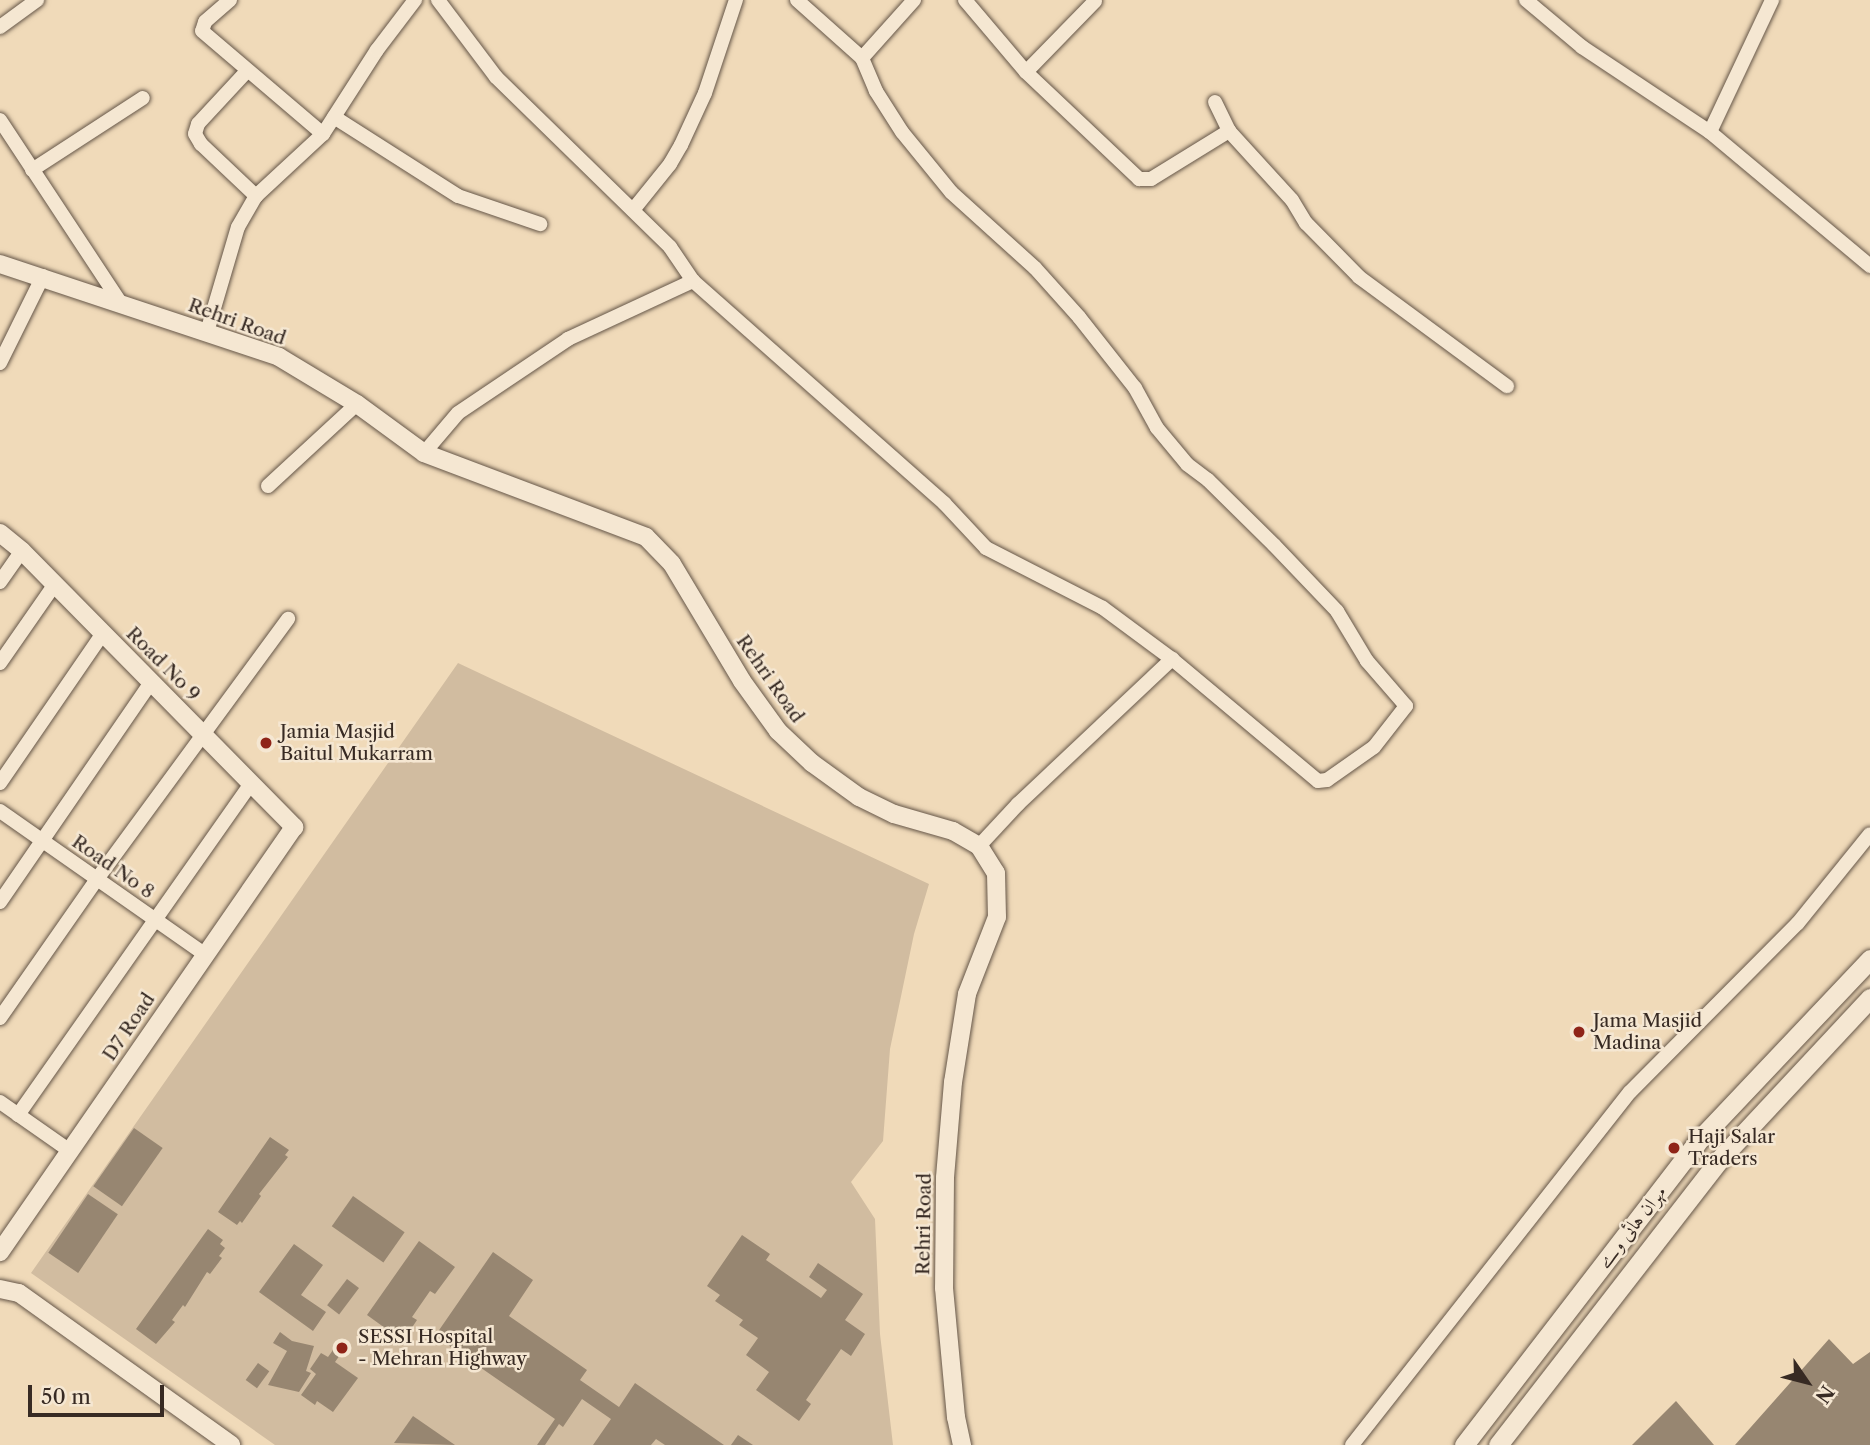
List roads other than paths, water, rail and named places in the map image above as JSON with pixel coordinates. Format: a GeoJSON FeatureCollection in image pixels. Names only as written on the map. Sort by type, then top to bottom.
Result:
{"type":"FeatureCollection","features":[{"type":"Feature","properties":{"kind":"main road","name":"مہران ہائی وے"},"geometry":{"type":"LineString","coordinates":[[1464,1445],[1697,1142],[1870,959]]}},
{"type":"Feature","properties":{"kind":"main road"},"geometry":{"type":"LineString","coordinates":[[1498,1445],[1718,1161],[1870,998]]}},
{"type":"Feature","properties":{"kind":"street"},"geometry":{"type":"LineString","coordinates":[[0,27],[37,0]]}},
{"type":"Feature","properties":{"kind":"street"},"geometry":{"type":"LineString","coordinates":[[230,0],[205,22],[202,31],[323,134]]}},
{"type":"Feature","properties":{"kind":"street"},"geometry":{"type":"LineString","coordinates":[[207,332],[238,227],[256,196],[323,134],[415,0]]}},
{"type":"Feature","properties":{"kind":"street"},"geometry":{"type":"LineString","coordinates":[[439,0],[496,77],[670,247],[693,281],[944,503],[986,548],[1103,608],[1172,659],[1318,781],[1327,780],[1374,747],[1406,708],[1367,661],[1338,611],[1246,517],[1187,464],[1157,428],[1135,388],[1079,317],[1035,268],[951,192],[902,132],[876,91],[862,58],[796,0]]}},
{"type":"Feature","properties":{"kind":"street"},"geometry":{"type":"LineString","coordinates":[[633,210],[670,164],[681,145],[705,93],[736,0]]}},
{"type":"Feature","properties":{"kind":"street"},"geometry":{"type":"LineString","coordinates":[[862,58],[914,0]]}},
{"type":"Feature","properties":{"kind":"street"},"geometry":{"type":"LineString","coordinates":[[965,0],[1026,72],[1139,179],[1151,179],[1228,131]]}},
{"type":"Feature","properties":{"kind":"street"},"geometry":{"type":"LineString","coordinates":[[1526,0],[1582,47],[1710,132],[1870,266]]}},
{"type":"Feature","properties":{"kind":"street"},"geometry":{"type":"LineString","coordinates":[[1710,132],[1772,0]]}},
{"type":"Feature","properties":{"kind":"street"},"geometry":{"type":"LineString","coordinates":[[1026,72],[1095,1]]}},
{"type":"Feature","properties":{"kind":"street"},"geometry":{"type":"LineString","coordinates":[[247,71],[198,124],[195,134],[201,144],[256,196]]}},
{"type":"Feature","properties":{"kind":"street"},"geometry":{"type":"LineString","coordinates":[[32,170],[143,98]]}},
{"type":"Feature","properties":{"kind":"street"},"geometry":{"type":"LineString","coordinates":[[1215,102],[1228,131],[1292,200],[1306,223],[1359,277],[1507,386]]}},
{"type":"Feature","properties":{"kind":"street"},"geometry":{"type":"LineString","coordinates":[[334,117],[458,196],[540,224]]}},
{"type":"Feature","properties":{"kind":"street"},"geometry":{"type":"LineString","coordinates":[[0,120],[120,302]]}},
{"type":"Feature","properties":{"kind":"street","name":"Rehri Road"},"geometry":{"type":"LineString","coordinates":[[0,264],[43,276],[279,357],[357,404],[424,453],[646,537],[672,564],[742,681],[778,731],[812,763],[859,797],[894,814],[953,831],[979,846],[996,873],[998,916],[967,994],[953,1082],[945,1178],[944,1288],[956,1417],[962,1445]]}},
{"type":"Feature","properties":{"kind":"street"},"geometry":{"type":"LineString","coordinates":[[0,363],[43,276]]}},
{"type":"Feature","properties":{"kind":"street"},"geometry":{"type":"LineString","coordinates":[[424,453],[458,413],[568,340],[693,281]]}},
{"type":"Feature","properties":{"kind":"street"},"geometry":{"type":"LineString","coordinates":[[268,486],[357,404]]}},
{"type":"Feature","properties":{"kind":"street","name":"Road No 9"},"geometry":{"type":"LineString","coordinates":[[0,533],[22,551],[294,827]]}},
{"type":"Feature","properties":{"kind":"street"},"geometry":{"type":"LineString","coordinates":[[0,582],[22,551]]}},
{"type":"Feature","properties":{"kind":"street"},"geometry":{"type":"LineString","coordinates":[[0,663],[55,584]]}},
{"type":"Feature","properties":{"kind":"street"},"geometry":{"type":"LineString","coordinates":[[0,1018],[97,879],[288,619]]}},
{"type":"Feature","properties":{"kind":"street"},"geometry":{"type":"LineString","coordinates":[[0,783],[103,633]]}},
{"type":"Feature","properties":{"kind":"street"},"geometry":{"type":"LineString","coordinates":[[979,846],[1018,804],[1172,659]]}},
{"type":"Feature","properties":{"kind":"street"},"geometry":{"type":"LineString","coordinates":[[0,902],[151,682]]}},
{"type":"Feature","properties":{"kind":"street"},"geometry":{"type":"LineString","coordinates":[[18,1115],[153,919],[251,784]]}},
{"type":"Feature","properties":{"kind":"street","name":"Road No 8"},"geometry":{"type":"LineString","coordinates":[[0,811],[204,954]]}},
{"type":"Feature","properties":{"kind":"street","name":"D7 Road"},"geometry":{"type":"LineString","coordinates":[[0,1252],[294,827]]}},
{"type":"Feature","properties":{"kind":"street"},"geometry":{"type":"LineString","coordinates":[[1352,1445],[1630,1093],[1798,923],[1870,834]]}},
{"type":"Feature","properties":{"kind":"street"},"geometry":{"type":"LineString","coordinates":[[0,1102],[70,1151]]}},
{"type":"Feature","properties":{"kind":"street"},"geometry":{"type":"LineString","coordinates":[[0,1289],[19,1293],[231,1445]]}},
{"type":"Feature","properties":{"kind":"place","name":"Jamia Masjid Baitul Mukarram"},"geometry":{"type":"Point","coordinates":[266,743]}},
{"type":"Feature","properties":{"kind":"place","name":"Jama Masjid Madina"},"geometry":{"type":"Point","coordinates":[1579,1032]}},
{"type":"Feature","properties":{"kind":"place","name":"Haji Salar Traders"},"geometry":{"type":"Point","coordinates":[1674,1148]}},
{"type":"Feature","properties":{"kind":"place","name":"SESSI Hospital - Mehran Highway"},"geometry":{"type":"Point","coordinates":[342,1348]}}]}
